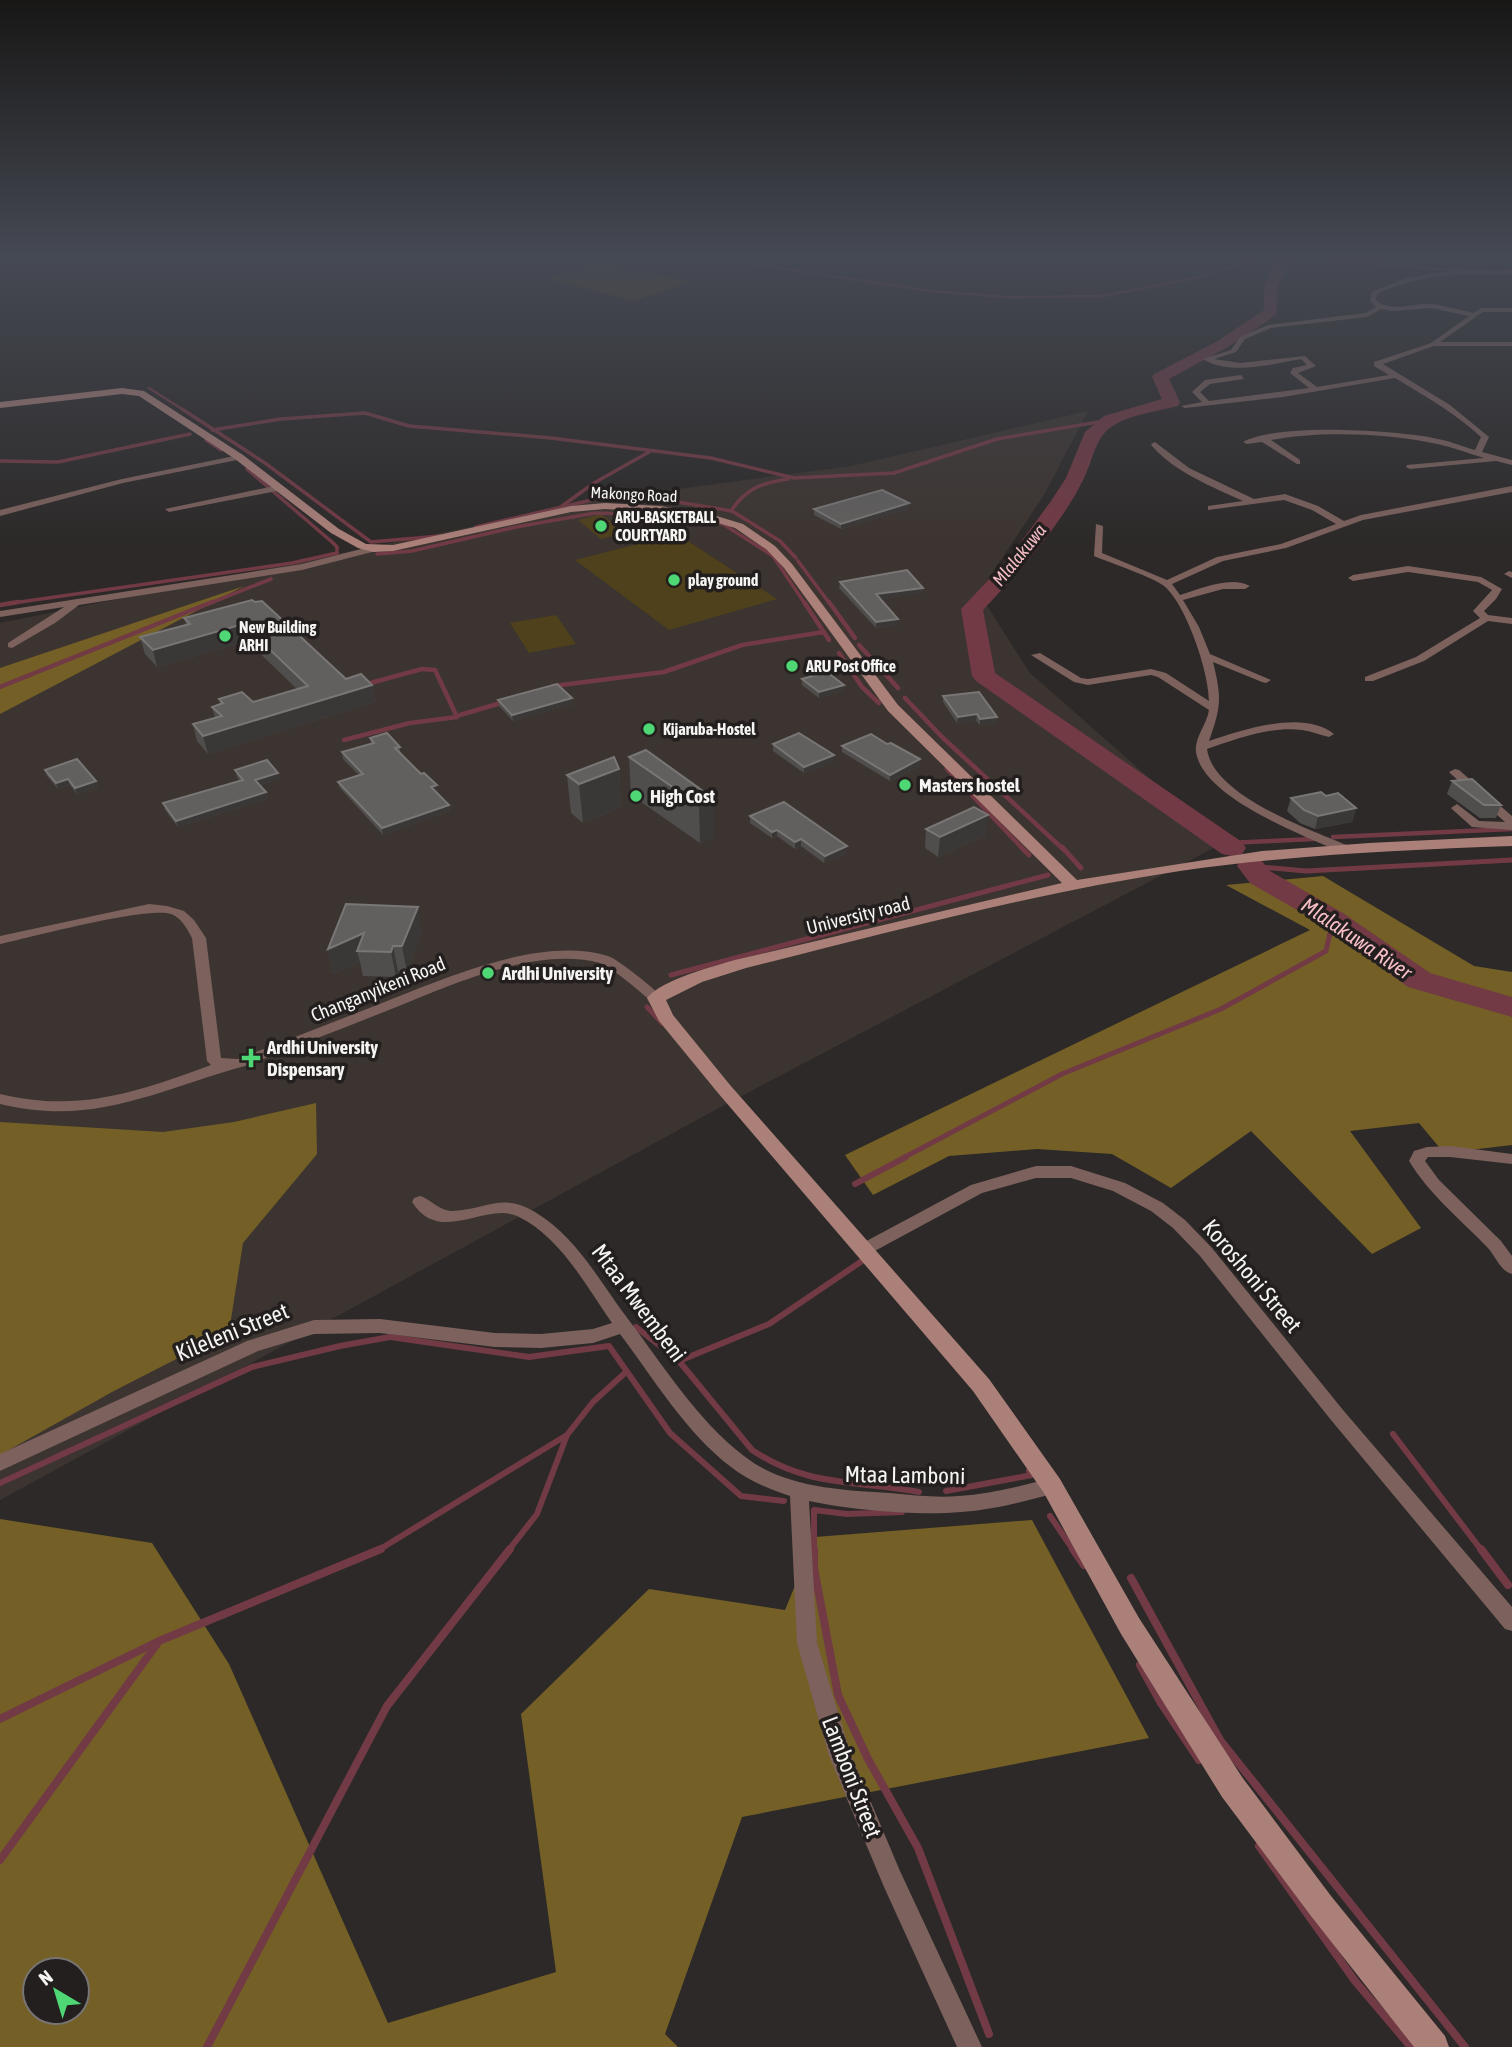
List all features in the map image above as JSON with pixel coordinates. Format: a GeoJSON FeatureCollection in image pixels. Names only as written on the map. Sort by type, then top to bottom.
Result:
{"type":"FeatureCollection","features":[{"type":"Feature","properties":{"kind":"street"},"geometry":{"type":"LineString","coordinates":[[1225,354],[1207,359],[1219,364],[1240,365],[1303,357]]}},
{"type":"Feature","properties":{"kind":"street"},"geometry":{"type":"LineString","coordinates":[[1286,354],[1303,357],[1312,366],[1294,373],[1316,390]]}},
{"type":"Feature","properties":{"kind":"street"},"geometry":{"type":"LineString","coordinates":[[1405,354],[1378,363],[1479,430],[1485,437],[1478,452]]}},
{"type":"Feature","properties":{"kind":"street"},"geometry":{"type":"LineString","coordinates":[[1185,406],[1316,390],[1396,376]]}},
{"type":"Feature","properties":{"kind":"street"},"geometry":{"type":"LineString","coordinates":[[1207,403],[1196,393],[1206,383],[1241,377]]}},
{"type":"Feature","properties":{"kind":"street","name":"Makongo Road"},"geometry":{"type":"LineString","coordinates":[[0,405],[135,391],[175,413],[239,457],[342,536],[373,549],[412,545],[534,516],[593,507],[674,510],[739,526],[771,548],[788,566],[893,708],[1075,887]]}},
{"type":"Feature","properties":{"kind":"street"},"geometry":{"type":"LineString","coordinates":[[1247,442],[1296,433],[1364,433],[1432,440],[1512,463]]}},
{"type":"Feature","properties":{"kind":"street"},"geometry":{"type":"LineString","coordinates":[[1264,439],[1297,462]]}},
{"type":"Feature","properties":{"kind":"street"},"geometry":{"type":"LineString","coordinates":[[1155,444],[1162,453],[1182,466],[1251,501]]}},
{"type":"Feature","properties":{"kind":"street"},"geometry":{"type":"LineString","coordinates":[[0,513],[121,481],[239,457]]}},
{"type":"Feature","properties":{"kind":"street"},"geometry":{"type":"LineString","coordinates":[[1410,467],[1499,458]]}},
{"type":"Feature","properties":{"kind":"street"},"geometry":{"type":"LineString","coordinates":[[169,509],[279,488]]}},
{"type":"Feature","properties":{"kind":"street"},"geometry":{"type":"LineString","coordinates":[[1167,583],[1220,559],[1283,546],[1343,523],[1384,512],[1512,489]]}},
{"type":"Feature","properties":{"kind":"street"},"geometry":{"type":"LineString","coordinates":[[1211,508],[1285,497],[1315,508],[1343,523]]}},
{"type":"Feature","properties":{"kind":"street"},"geometry":{"type":"LineString","coordinates":[[1099,526],[1097,554],[1167,583],[1178,598],[1207,656],[1214,709],[1202,747],[1205,760],[1232,793],[1345,849]]}},
{"type":"Feature","properties":{"kind":"street"},"geometry":{"type":"LineString","coordinates":[[0,614],[302,567],[373,549]]}},
{"type":"Feature","properties":{"kind":"street"},"geometry":{"type":"LineString","coordinates":[[1353,578],[1408,569],[1481,580],[1497,589],[1493,597],[1478,611],[1486,618]]}},
{"type":"Feature","properties":{"kind":"street"},"geometry":{"type":"LineString","coordinates":[[1178,598],[1223,586],[1245,586]]}},
{"type":"Feature","properties":{"kind":"street"},"geometry":{"type":"LineString","coordinates":[[12,645],[76,603]]}},
{"type":"Feature","properties":{"kind":"street"},"geometry":{"type":"LineString","coordinates":[[1369,679],[1420,659],[1486,618],[1512,621]]}},
{"type":"Feature","properties":{"kind":"street"},"geometry":{"type":"LineString","coordinates":[[1035,655],[1078,680],[1088,682],[1152,672],[1214,709]]}},
{"type":"Feature","properties":{"kind":"street"},"geometry":{"type":"LineString","coordinates":[[1207,656],[1266,680]]}},
{"type":"Feature","properties":{"kind":"street"},"geometry":{"type":"LineString","coordinates":[[1202,747],[1245,733],[1279,728],[1307,726],[1329,734]]}},
{"type":"Feature","properties":{"kind":"street"},"geometry":{"type":"LineString","coordinates":[[1455,772],[1512,824]]}},
{"type":"Feature","properties":{"kind":"street"},"geometry":{"type":"LineString","coordinates":[[1457,808],[1476,824],[1512,824]]}},
{"type":"Feature","properties":{"kind":"street","name":"University road"},"geometry":{"type":"LineString","coordinates":[[656,998],[677,985],[697,978],[955,912],[1075,887],[1227,860],[1277,854],[1512,841]]}},
{"type":"Feature","properties":{"kind":"street"},"geometry":{"type":"LineString","coordinates":[[0,940],[149,908],[170,909],[182,914],[199,938],[214,1061],[225,1065]]}},
{"type":"Feature","properties":{"kind":"street","name":"Changanyikeni Road"},"geometry":{"type":"LineString","coordinates":[[0,1099],[33,1108],[69,1108],[135,1096],[225,1065],[240,1063],[493,967],[536,957],[575,956],[606,960],[656,998]]}},
{"type":"Feature","properties":{"kind":"street"},"geometry":{"type":"LineString","coordinates":[[656,998],[665,1017],[724,1089],[981,1385],[1052,1486],[1130,1626],[1232,1787],[1321,1906],[1434,2047]]}},
{"type":"Feature","properties":{"kind":"street"},"geometry":{"type":"LineString","coordinates":[[1512,1159],[1438,1151],[1424,1152],[1419,1155],[1418,1161],[1433,1184],[1495,1245],[1512,1268]]}},
{"type":"Feature","properties":{"kind":"street","name":"Koroshoni Street"},"geometry":{"type":"LineString","coordinates":[[865,1249],[977,1189],[1036,1172],[1071,1172],[1119,1187],[1157,1207],[1206,1252],[1337,1415],[1511,1617]]}},
{"type":"Feature","properties":{"kind":"street","name":"Mtaa Mwembeni"},"geometry":{"type":"LineString","coordinates":[[420,1202],[430,1211],[445,1217],[460,1217],[499,1207],[513,1208],[550,1231],[586,1269],[624,1326],[712,1438],[738,1462],[765,1478],[799,1491]]}},
{"type":"Feature","properties":{"kind":"street","name":"Kileleni Street"},"geometry":{"type":"LineString","coordinates":[[0,1463],[253,1346],[314,1327],[364,1325],[495,1340],[541,1341],[593,1336],[624,1326]]}},
{"type":"Feature","properties":{"kind":"street","name":"Mtaa Lamboni"},"geometry":{"type":"LineString","coordinates":[[799,1491],[835,1498],[948,1505],[1052,1486]]}},
{"type":"Feature","properties":{"kind":"street","name":"Lamboni Street"},"geometry":{"type":"LineString","coordinates":[[799,1491],[807,1643],[839,1756],[892,1879],[970,2047]]}},
{"type":"Feature","properties":{"kind":"shaded area","name":"Ardhi University"},"geometry":{"type":"Polygon","coordinates":[[[1088,411],[1044,495],[979,593],[1029,672],[1223,843],[730,1102],[0,1500],[0,623],[611,498],[851,466],[1088,411]]]}},
{"type":"Feature","properties":{"kind":"shaded area","name":"ARU-BASKETBALL COURTYARD"},"geometry":{"type":"Polygon","coordinates":[[[601,514],[625,533],[601,539],[578,520],[601,514]]]}},
{"type":"Feature","properties":{"kind":"shaded area","name":"play ground"},"geometry":{"type":"Polygon","coordinates":[[[677,534],[777,599],[669,630],[575,560],[677,534]]]}},
{"type":"Feature","properties":{"kind":"shaded area"},"geometry":{"type":"Polygon","coordinates":[[[244,586],[223,597],[0,714],[0,668],[244,586]]]}},
{"type":"Feature","properties":{"kind":"shaded area"},"geometry":{"type":"Polygon","coordinates":[[[556,615],[576,644],[529,653],[510,623],[556,615]]]}},
{"type":"Feature","properties":{"kind":"shaded area"},"geometry":{"type":"Polygon","coordinates":[[[1323,876],[1474,966],[1512,972],[1512,1145],[1444,1153],[1419,1123],[1350,1131],[1421,1228],[1372,1254],[1251,1131],[1171,1188],[1112,1154],[1037,1149],[949,1156],[873,1195],[845,1155],[1310,930],[1226,885],[1323,876]]]}},
{"type":"Feature","properties":{"kind":"shaded area"},"geometry":{"type":"Polygon","coordinates":[[[316,1103],[317,1154],[243,1243],[229,1332],[112,1392],[0,1455],[0,1122],[163,1132],[234,1122],[316,1103]]]}},
{"type":"Feature","properties":{"kind":"shaded area"},"geometry":{"type":"Polygon","coordinates":[[[0,1519],[152,1543],[229,1664],[388,2023],[556,1972],[521,1714],[649,1589],[785,1610],[815,1537],[1032,1520],[1149,1738],[742,1817],[665,2034],[678,2047],[0,2047],[0,1519]]]}},
{"type":"Feature","properties":{"kind":"building"},"geometry":{"type":"Polygon","coordinates":[[[882,490],[909,503],[841,524],[814,509],[882,490]]]}},
{"type":"Feature","properties":{"kind":"building"},"geometry":{"type":"Polygon","coordinates":[[[907,570],[923,588],[876,594],[898,619],[876,622],[840,582],[907,570]]]}},
{"type":"Feature","properties":{"kind":"building"},"geometry":{"type":"Polygon","coordinates":[[[252,600],[262,601],[346,679],[361,674],[372,685],[203,736],[193,724],[222,716],[212,707],[223,703],[219,699],[242,692],[253,702],[308,686],[243,624],[153,650],[140,637],[190,624],[184,618],[252,600]]]}},
{"type":"Feature","properties":{"kind":"building"},"geometry":{"type":"Polygon","coordinates":[[[827,672],[844,685],[819,692],[802,679],[827,672]]]}},
{"type":"Feature","properties":{"kind":"building"},"geometry":{"type":"Polygon","coordinates":[[[557,684],[572,698],[512,715],[498,700],[557,684]]]}},
{"type":"Feature","properties":{"kind":"building"},"geometry":{"type":"Polygon","coordinates":[[[979,692],[997,717],[980,719],[977,714],[958,717],[943,696],[979,692]]]}},
{"type":"Feature","properties":{"kind":"building"},"geometry":{"type":"Polygon","coordinates":[[[387,733],[400,747],[395,748],[421,774],[424,773],[437,785],[431,787],[449,805],[382,828],[338,782],[363,774],[342,752],[374,743],[370,738],[387,733]]]}},
{"type":"Feature","properties":{"kind":"building"},"geometry":{"type":"Polygon","coordinates":[[[799,733],[834,755],[804,767],[773,744],[799,733]]]}},
{"type":"Feature","properties":{"kind":"building"},"geometry":{"type":"Polygon","coordinates":[[[871,734],[920,759],[890,775],[842,746],[871,734]]]}},
{"type":"Feature","properties":{"kind":"building"},"geometry":{"type":"Polygon","coordinates":[[[646,750],[714,799],[699,805],[629,757],[646,750]]]}},
{"type":"Feature","properties":{"kind":"building"},"geometry":{"type":"Polygon","coordinates":[[[614,757],[619,769],[579,784],[567,775],[614,757]]]}},
{"type":"Feature","properties":{"kind":"building"},"geometry":{"type":"Polygon","coordinates":[[[77,759],[96,781],[75,788],[68,779],[56,783],[45,770],[77,759]]]}},
{"type":"Feature","properties":{"kind":"building"},"geometry":{"type":"Polygon","coordinates":[[[267,760],[278,773],[255,780],[266,792],[176,821],[163,803],[243,780],[235,770],[267,760]]]}},
{"type":"Feature","properties":{"kind":"building"},"geometry":{"type":"Polygon","coordinates":[[[1472,779],[1501,805],[1484,805],[1452,781],[1472,779]]]}},
{"type":"Feature","properties":{"kind":"building"},"geometry":{"type":"Polygon","coordinates":[[[1321,792],[1326,796],[1338,793],[1356,808],[1318,816],[1304,810],[1291,798],[1321,792]]]}},
{"type":"Feature","properties":{"kind":"building"},"geometry":{"type":"Polygon","coordinates":[[[784,802],[847,846],[825,856],[801,839],[795,842],[777,830],[772,832],[750,816],[784,802]]]}},
{"type":"Feature","properties":{"kind":"building"},"geometry":{"type":"Polygon","coordinates":[[[974,807],[988,815],[940,837],[926,829],[974,807]]]}},
{"type":"Feature","properties":{"kind":"building"},"geometry":{"type":"Polygon","coordinates":[[[346,904],[418,907],[402,946],[393,946],[391,952],[357,951],[364,933],[328,949],[346,904]]]}},
{"type":"Feature","properties":{"kind":"waterway","name":"Mlalakuwa"},"geometry":{"type":"LineString","coordinates":[[1205,354],[1160,377],[1172,402],[1110,420],[1091,436],[1075,478],[1059,503],[1017,561],[972,609],[984,676],[1232,848]]}},
{"type":"Feature","properties":{"kind":"waterway"},"geometry":{"type":"LineString","coordinates":[[149,388],[185,411]]}},
{"type":"Feature","properties":{"kind":"waterway"},"geometry":{"type":"LineString","coordinates":[[182,409],[214,430]]}},
{"type":"Feature","properties":{"kind":"waterway"},"geometry":{"type":"LineString","coordinates":[[214,430],[281,419],[365,413],[409,426],[551,438],[711,458],[794,478],[894,473],[997,439],[1110,420]]}},
{"type":"Feature","properties":{"kind":"waterway"},"geometry":{"type":"LineString","coordinates":[[214,430],[265,463],[371,542],[440,536]]}},
{"type":"Feature","properties":{"kind":"waterway"},"geometry":{"type":"LineString","coordinates":[[0,461],[58,462],[190,434]]}},
{"type":"Feature","properties":{"kind":"waterway"},"geometry":{"type":"LineString","coordinates":[[206,440],[221,450]]}},
{"type":"Feature","properties":{"kind":"waterway"},"geometry":{"type":"LineString","coordinates":[[562,506],[594,483],[649,452]]}},
{"type":"Feature","properties":{"kind":"waterway"},"geometry":{"type":"LineString","coordinates":[[6,604],[292,563],[337,553],[337,547],[332,542],[247,469]]}},
{"type":"Feature","properties":{"kind":"waterway"},"geometry":{"type":"LineString","coordinates":[[731,511],[755,488],[788,479]]}},
{"type":"Feature","properties":{"kind":"waterway"},"geometry":{"type":"LineString","coordinates":[[476,527],[596,499],[665,500],[731,511]]}},
{"type":"Feature","properties":{"kind":"waterway"},"geometry":{"type":"LineString","coordinates":[[731,511],[780,541],[796,558]]}},
{"type":"Feature","properties":{"kind":"waterway"},"geometry":{"type":"LineString","coordinates":[[377,554],[412,551],[516,527],[595,513],[663,515],[723,524],[773,556],[805,604]]}},
{"type":"Feature","properties":{"kind":"waterway"},"geometry":{"type":"LineString","coordinates":[[798,561],[830,604]]}},
{"type":"Feature","properties":{"kind":"waterway"},"geometry":{"type":"LineString","coordinates":[[208,604],[271,579]]}},
{"type":"Feature","properties":{"kind":"waterway"},"geometry":{"type":"LineString","coordinates":[[6,604],[18,602]]}},
{"type":"Feature","properties":{"kind":"waterway"},"geometry":{"type":"LineString","coordinates":[[0,687],[212,602]]}},
{"type":"Feature","properties":{"kind":"waterway"},"geometry":{"type":"LineString","coordinates":[[804,602],[824,632]]}},
{"type":"Feature","properties":{"kind":"waterway"},"geometry":{"type":"LineString","coordinates":[[829,602],[855,638]]}},
{"type":"Feature","properties":{"kind":"waterway"},"geometry":{"type":"LineString","coordinates":[[0,605],[6,604]]}},
{"type":"Feature","properties":{"kind":"waterway"},"geometry":{"type":"LineString","coordinates":[[553,686],[664,672],[742,645],[824,632]]}},
{"type":"Feature","properties":{"kind":"waterway"},"geometry":{"type":"LineString","coordinates":[[824,632],[829,640]]}},
{"type":"Feature","properties":{"kind":"waterway"},"geometry":{"type":"LineString","coordinates":[[859,645],[898,688]]}},
{"type":"Feature","properties":{"kind":"waterway"},"geometry":{"type":"LineString","coordinates":[[839,653],[862,687],[879,703]]}},
{"type":"Feature","properties":{"kind":"waterway"},"geometry":{"type":"LineString","coordinates":[[344,740],[410,723],[457,717],[435,670],[422,669],[363,685]]}},
{"type":"Feature","properties":{"kind":"waterway"},"geometry":{"type":"LineString","coordinates":[[905,698],[942,737],[1063,849]]}},
{"type":"Feature","properties":{"kind":"waterway"},"geometry":{"type":"LineString","coordinates":[[460,715],[504,702]]}},
{"type":"Feature","properties":{"kind":"waterway"},"geometry":{"type":"LineString","coordinates":[[947,769],[1023,849]]}},
{"type":"Feature","properties":{"kind":"waterway"},"geometry":{"type":"LineString","coordinates":[[1333,837],[1512,829]]}},
{"type":"Feature","properties":{"kind":"waterway"},"geometry":{"type":"LineString","coordinates":[[1226,843],[1314,839]]}},
{"type":"Feature","properties":{"kind":"waterway"},"geometry":{"type":"LineString","coordinates":[[1062,847],[1081,868]]}},
{"type":"Feature","properties":{"kind":"waterway"},"geometry":{"type":"LineString","coordinates":[[1023,849],[1029,855]]}},
{"type":"Feature","properties":{"kind":"waterway"},"geometry":{"type":"LineString","coordinates":[[1251,866],[1306,871],[1512,860]]}},
{"type":"Feature","properties":{"kind":"waterway","name":"Mlalakuwa River"},"geometry":{"type":"LineString","coordinates":[[1251,866],[1260,877],[1333,919],[1419,980],[1512,1007]]}},
{"type":"Feature","properties":{"kind":"waterway"},"geometry":{"type":"LineString","coordinates":[[671,975],[1048,875]]}},
{"type":"Feature","properties":{"kind":"waterway"},"geometry":{"type":"LineString","coordinates":[[903,1158],[1062,1074],[1221,1009],[1326,951],[1333,919]]}},
{"type":"Feature","properties":{"kind":"waterway"},"geometry":{"type":"LineString","coordinates":[[647,1007],[662,1023]]}},
{"type":"Feature","properties":{"kind":"waterway"},"geometry":{"type":"LineString","coordinates":[[855,1184],[906,1157]]}},
{"type":"Feature","properties":{"kind":"waterway"},"geometry":{"type":"LineString","coordinates":[[679,1361],[769,1324],[865,1259]]}},
{"type":"Feature","properties":{"kind":"waterway"},"geometry":{"type":"LineString","coordinates":[[636,1327],[679,1361]]}},
{"type":"Feature","properties":{"kind":"waterway"},"geometry":{"type":"LineString","coordinates":[[0,1483],[252,1367],[390,1337],[529,1357],[609,1346],[670,1433],[741,1496],[784,1501]]}},
{"type":"Feature","properties":{"kind":"waterway"},"geometry":{"type":"LineString","coordinates":[[679,1361],[752,1450],[773,1462],[814,1477],[919,1492]]}},
{"type":"Feature","properties":{"kind":"waterway"},"geometry":{"type":"LineString","coordinates":[[567,1435],[593,1402],[626,1372]]}},
{"type":"Feature","properties":{"kind":"waterway"},"geometry":{"type":"LineString","coordinates":[[1393,1434],[1482,1551]]}},
{"type":"Feature","properties":{"kind":"waterway"},"geometry":{"type":"LineString","coordinates":[[379,1550],[567,1435]]}},
{"type":"Feature","properties":{"kind":"waterway"},"geometry":{"type":"LineString","coordinates":[[508,1551],[537,1514],[567,1435]]}},
{"type":"Feature","properties":{"kind":"waterway"},"geometry":{"type":"LineString","coordinates":[[946,1491],[1032,1475],[1029,1471]]}},
{"type":"Feature","properties":{"kind":"waterway"},"geometry":{"type":"LineString","coordinates":[[902,1512],[847,1514],[814,1510],[814,1568],[838,1695],[868,1759],[918,1848],[989,2034]]}},
{"type":"Feature","properties":{"kind":"waterway"},"geometry":{"type":"LineString","coordinates":[[1050,1516],[1074,1551]]}},
{"type":"Feature","properties":{"kind":"waterway"},"geometry":{"type":"LineString","coordinates":[[207,2047],[387,1706],[510,1549]]}},
{"type":"Feature","properties":{"kind":"waterway"},"geometry":{"type":"LineString","coordinates":[[1073,1549],[1084,1565]]}},
{"type":"Feature","properties":{"kind":"waterway"},"geometry":{"type":"LineString","coordinates":[[1481,1549],[1508,1585]]}},
{"type":"Feature","properties":{"kind":"waterway"},"geometry":{"type":"LineString","coordinates":[[0,1719],[159,1641],[379,1550]]}},
{"type":"Feature","properties":{"kind":"waterway"},"geometry":{"type":"LineString","coordinates":[[1131,1578],[1220,1740],[1465,2047]]}},
{"type":"Feature","properties":{"kind":"waterway"},"geometry":{"type":"LineString","coordinates":[[0,1860],[157,1644]]}},
{"type":"Feature","properties":{"kind":"waterway"},"geometry":{"type":"LineString","coordinates":[[1140,1665],[1161,1703],[1199,1760]]}},
{"type":"Feature","properties":{"kind":"waterway"},"geometry":{"type":"LineString","coordinates":[[1259,1846],[1355,1981],[1411,2047]]}},
{"type":"Feature","properties":{"kind":"place","name":"ARU-BASKETBALL COURTYARD"},"geometry":{"type":"Point","coordinates":[601,526]}},
{"type":"Feature","properties":{"kind":"place","name":"play ground"},"geometry":{"type":"Point","coordinates":[674,580]}},
{"type":"Feature","properties":{"kind":"place","name":"New Building ARHI"},"geometry":{"type":"Point","coordinates":[225,636]}},
{"type":"Feature","properties":{"kind":"place","name":"ARU Post Office"},"geometry":{"type":"Point","coordinates":[792,666]}},
{"type":"Feature","properties":{"kind":"place","name":"Kijaruba-Hostel"},"geometry":{"type":"Point","coordinates":[649,729]}},
{"type":"Feature","properties":{"kind":"place","name":"Masters hostel"},"geometry":{"type":"Point","coordinates":[905,785]}},
{"type":"Feature","properties":{"kind":"place","name":"High Cost"},"geometry":{"type":"Point","coordinates":[636,796]}},
{"type":"Feature","properties":{"kind":"place","name":"Ardhi University"},"geometry":{"type":"Point","coordinates":[488,973]}},
{"type":"Feature","properties":{"kind":"place","name":"Ardhi University Dispensary"},"geometry":{"type":"Point","coordinates":[251,1058]}}]}
